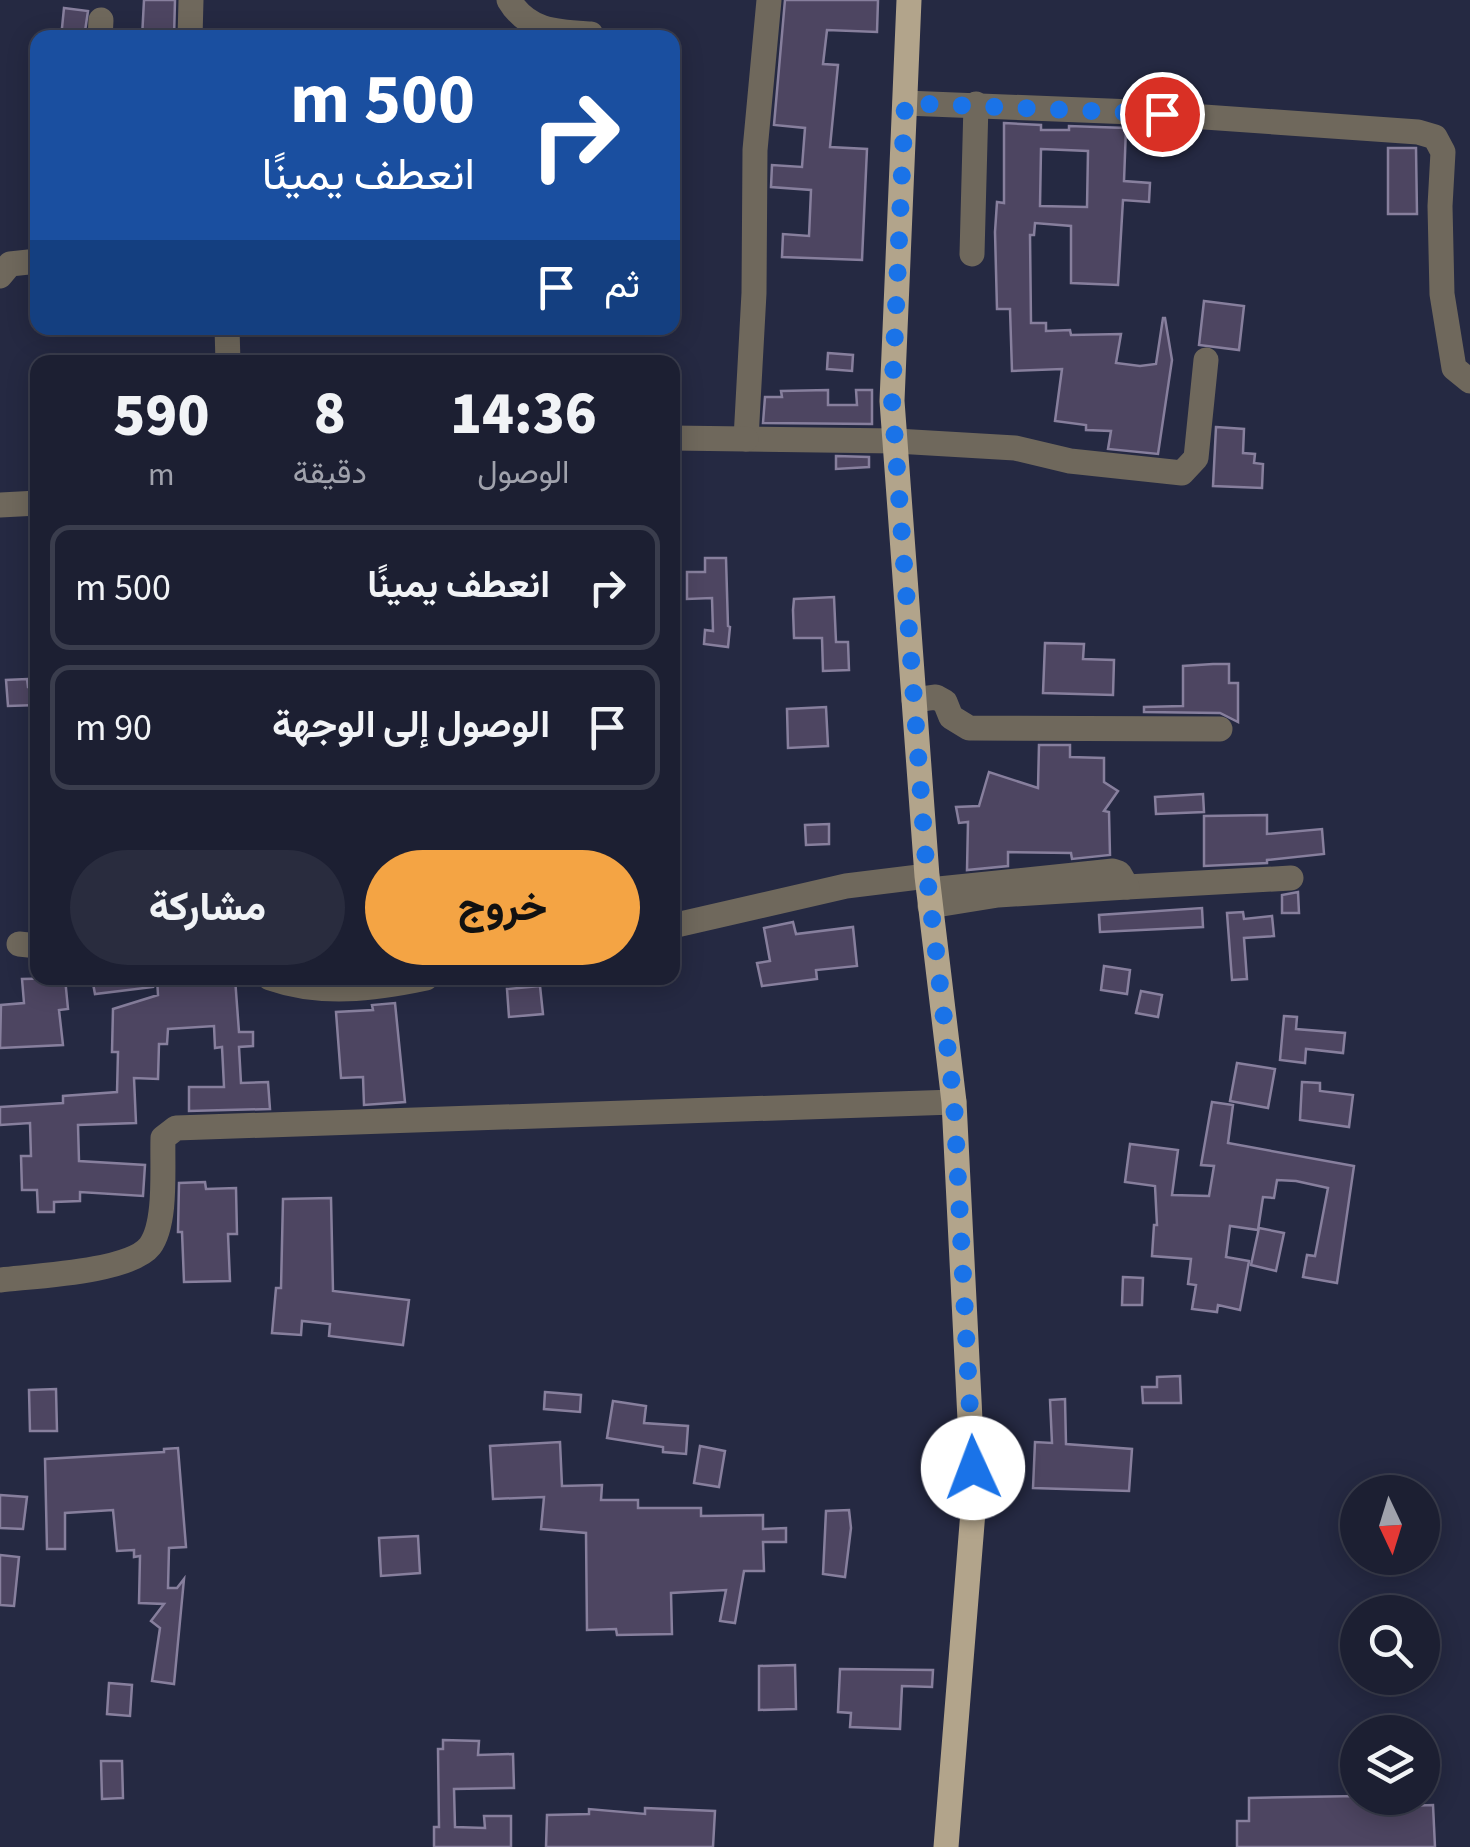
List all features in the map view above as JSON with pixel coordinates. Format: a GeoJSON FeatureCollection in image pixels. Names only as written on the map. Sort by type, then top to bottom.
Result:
{"type":"FeatureCollection","features":[{"type":"Feature","properties":{"kind":"main road"},"geometry":{"type":"LineString","coordinates":[[909,0],[892,400],[929,891],[954,1102],[974,1499],[946,1847]]}},
{"type":"Feature","properties":{"kind":"street"},"geometry":{"type":"LineString","coordinates":[[190,30],[191,0]]}},
{"type":"Feature","properties":{"kind":"street"},"geometry":{"type":"LineString","coordinates":[[509,0],[528,21],[545,30]]}},
{"type":"Feature","properties":{"kind":"street"},"geometry":{"type":"LineString","coordinates":[[746,438],[754,293],[755,150],[768,0]]}},
{"type":"Feature","properties":{"kind":"street"},"geometry":{"type":"LineString","coordinates":[[905,103],[976,104],[1418,132],[1435,137],[1443,152],[1442,294],[1454,368],[1470,381]]}},
{"type":"Feature","properties":{"kind":"street"},"geometry":{"type":"LineString","coordinates":[[972,254],[976,104]]}},
{"type":"Feature","properties":{"kind":"street"},"geometry":{"type":"LineString","coordinates":[[0,276],[10,264],[30,262]]}},
{"type":"Feature","properties":{"kind":"street"},"geometry":{"type":"LineString","coordinates":[[680,438],[896,441],[1015,448],[1070,460],[1182,473],[1196,458],[1206,360]]}},
{"type":"Feature","properties":{"kind":"street"},"geometry":{"type":"LineString","coordinates":[[0,505],[30,503]]}},
{"type":"Feature","properties":{"kind":"street"},"geometry":{"type":"LineString","coordinates":[[914,700],[936,697],[945,702],[951,716],[969,728],[1220,729]]}},
{"type":"Feature","properties":{"kind":"street"},"geometry":{"type":"LineString","coordinates":[[680,924],[846,886],[929,891],[1113,872],[1119,872],[1128,887],[1291,878]]}},
{"type":"Feature","properties":{"kind":"street"},"geometry":{"type":"LineString","coordinates":[[303,985],[326,990],[390,985]]}},
{"type":"Feature","properties":{"kind":"street"},"geometry":{"type":"LineString","coordinates":[[0,1280],[130,1260],[149,1247],[161,1207],[164,1138],[176,1128],[954,1102]]}},
{"type":"Feature","properties":{"kind":"building"},"geometry":{"type":"Polygon","coordinates":[[[144,0],[175,0],[174,30],[142,30],[144,0]]]}},
{"type":"Feature","properties":{"kind":"building"},"geometry":{"type":"Polygon","coordinates":[[[785,0],[878,0],[877,32],[827,30],[823,64],[838,65],[830,147],[867,149],[862,260],[782,257],[783,234],[809,236],[811,190],[771,187],[772,165],[802,167],[805,128],[774,125],[785,0]]]}},
{"type":"Feature","properties":{"kind":"building"},"geometry":{"type":"Polygon","coordinates":[[[64,8],[88,11],[85,30],[62,30],[64,8]]]}},
{"type":"Feature","properties":{"kind":"building"},"geometry":{"type":"Polygon","coordinates":[[[1004,123],[1041,125],[1041,130],[1069,130],[1069,126],[1126,128],[1124,181],[1150,183],[1149,202],[1123,200],[1118,285],[1071,283],[1071,226],[1035,223],[1034,235],[1030,235],[1031,323],[1046,323],[1046,331],[1070,330],[1071,335],[1121,334],[1116,363],[1140,366],[1156,364],[1165,318],[1172,360],[1158,454],[1108,449],[1111,431],[1086,430],[1086,425],[1055,421],[1062,369],[1012,371],[1010,309],[997,309],[997,202],[1004,203],[1004,123]],[[1041,149],[1040,206],[1087,207],[1088,151],[1041,149]]]}},
{"type":"Feature","properties":{"kind":"building"},"geometry":{"type":"Polygon","coordinates":[[[1388,148],[1416,148],[1417,214],[1388,214],[1388,148]]]}},
{"type":"Feature","properties":{"kind":"building"},"geometry":{"type":"Polygon","coordinates":[[[1204,301],[1244,306],[1239,350],[1199,345],[1204,301]]]}},
{"type":"Feature","properties":{"kind":"building"},"geometry":{"type":"Polygon","coordinates":[[[828,353],[853,355],[852,371],[827,369],[828,353]]]}},
{"type":"Feature","properties":{"kind":"building"},"geometry":{"type":"Polygon","coordinates":[[[828,390],[828,405],[857,405],[856,390],[872,390],[872,424],[763,423],[765,397],[782,397],[781,391],[828,390]]]}},
{"type":"Feature","properties":{"kind":"building"},"geometry":{"type":"Polygon","coordinates":[[[1216,427],[1244,429],[1243,453],[1255,454],[1254,463],[1263,464],[1262,488],[1213,486],[1216,427]]]}},
{"type":"Feature","properties":{"kind":"building"},"geometry":{"type":"Polygon","coordinates":[[[836,456],[869,457],[869,467],[836,469],[836,456]]]}},
{"type":"Feature","properties":{"kind":"building"},"geometry":{"type":"Polygon","coordinates":[[[705,558],[726,558],[728,647],[704,644],[705,630],[713,631],[712,598],[687,599],[687,572],[705,572],[705,558]]]}},
{"type":"Feature","properties":{"kind":"building"},"geometry":{"type":"Polygon","coordinates":[[[834,597],[836,642],[848,642],[849,670],[823,671],[822,638],[794,638],[794,599],[834,597]]]}},
{"type":"Feature","properties":{"kind":"building"},"geometry":{"type":"Polygon","coordinates":[[[1045,643],[1084,644],[1083,659],[1114,660],[1113,695],[1043,693],[1045,643]]]}},
{"type":"Feature","properties":{"kind":"building"},"geometry":{"type":"Polygon","coordinates":[[[1229,664],[1229,683],[1238,683],[1238,722],[1220,713],[1144,712],[1144,707],[1183,706],[1183,666],[1229,664]]]}},
{"type":"Feature","properties":{"kind":"building"},"geometry":{"type":"Polygon","coordinates":[[[27,679],[30,705],[8,706],[6,680],[27,679]]]}},
{"type":"Feature","properties":{"kind":"building"},"geometry":{"type":"Polygon","coordinates":[[[826,707],[828,746],[788,748],[787,709],[826,707]]]}},
{"type":"Feature","properties":{"kind":"building"},"geometry":{"type":"Polygon","coordinates":[[[1039,745],[1070,745],[1070,757],[1104,758],[1104,782],[1118,791],[1104,811],[1109,812],[1110,855],[1072,859],[1071,853],[1008,852],[1008,866],[967,870],[968,822],[959,823],[956,807],[979,806],[989,772],[1038,788],[1039,745]]]}},
{"type":"Feature","properties":{"kind":"building"},"geometry":{"type":"Polygon","coordinates":[[[1203,794],[1204,812],[1156,814],[1155,797],[1203,794]]]}},
{"type":"Feature","properties":{"kind":"building"},"geometry":{"type":"Polygon","coordinates":[[[1267,815],[1267,834],[1322,829],[1324,854],[1267,863],[1204,866],[1204,816],[1267,815]]]}},
{"type":"Feature","properties":{"kind":"building"},"geometry":{"type":"Polygon","coordinates":[[[829,824],[829,844],[806,845],[805,825],[829,824]]]}},
{"type":"Feature","properties":{"kind":"building"},"geometry":{"type":"Polygon","coordinates":[[[1298,892],[1299,913],[1282,913],[1282,895],[1298,892]]]}},
{"type":"Feature","properties":{"kind":"building"},"geometry":{"type":"Polygon","coordinates":[[[1202,908],[1203,927],[1100,932],[1099,915],[1202,908]]]}},
{"type":"Feature","properties":{"kind":"building"},"geometry":{"type":"Polygon","coordinates":[[[1243,912],[1244,919],[1272,916],[1274,936],[1244,938],[1247,979],[1232,980],[1227,913],[1243,912]]]}},
{"type":"Feature","properties":{"kind":"building"},"geometry":{"type":"Polygon","coordinates":[[[793,922],[796,934],[853,927],[857,966],[816,970],[817,979],[762,986],[757,963],[770,961],[764,928],[793,922]]]}},
{"type":"Feature","properties":{"kind":"building"},"geometry":{"type":"Polygon","coordinates":[[[1104,966],[1130,970],[1127,994],[1101,990],[1104,966]]]}},
{"type":"Feature","properties":{"kind":"building"},"geometry":{"type":"Polygon","coordinates":[[[22,979],[30,979],[30,985],[66,985],[68,1009],[59,1010],[63,1045],[0,1048],[1,1005],[24,1003],[22,979]]]}},
{"type":"Feature","properties":{"kind":"building"},"geometry":{"type":"Polygon","coordinates":[[[93,985],[153,985],[153,987],[95,994],[93,985]]]}},
{"type":"Feature","properties":{"kind":"building"},"geometry":{"type":"Polygon","coordinates":[[[157,985],[236,985],[239,1032],[253,1032],[253,1046],[239,1047],[241,1083],[268,1082],[270,1109],[189,1111],[189,1087],[224,1087],[222,1047],[215,1048],[214,1026],[168,1029],[167,1044],[159,1044],[158,1079],[134,1078],[136,1123],[78,1125],[79,1161],[145,1165],[143,1196],[80,1192],[80,1201],[54,1202],[54,1212],[38,1212],[37,1190],[22,1190],[21,1156],[31,1156],[30,1123],[0,1125],[0,1107],[63,1103],[63,1096],[117,1092],[118,1052],[112,1052],[113,1009],[158,995],[157,985]]]}},
{"type":"Feature","properties":{"kind":"building"},"geometry":{"type":"Polygon","coordinates":[[[540,986],[543,1014],[509,1017],[507,989],[540,986]]]}},
{"type":"Feature","properties":{"kind":"building"},"geometry":{"type":"Polygon","coordinates":[[[1141,991],[1162,995],[1158,1017],[1136,1013],[1141,991]]]}},
{"type":"Feature","properties":{"kind":"building"},"geometry":{"type":"Polygon","coordinates":[[[395,1003],[405,1102],[364,1105],[363,1077],[341,1078],[336,1012],[373,1010],[372,1005],[395,1003]]]}},
{"type":"Feature","properties":{"kind":"building"},"geometry":{"type":"Polygon","coordinates":[[[1284,1016],[1297,1017],[1296,1029],[1345,1033],[1343,1053],[1306,1049],[1305,1063],[1280,1060],[1284,1016]]]}},
{"type":"Feature","properties":{"kind":"building"},"geometry":{"type":"Polygon","coordinates":[[[1237,1063],[1275,1069],[1268,1108],[1230,1101],[1237,1063]]]}},
{"type":"Feature","properties":{"kind":"building"},"geometry":{"type":"Polygon","coordinates":[[[1302,1082],[1320,1083],[1320,1091],[1353,1095],[1349,1127],[1300,1120],[1302,1082]]]}},
{"type":"Feature","properties":{"kind":"building"},"geometry":{"type":"Polygon","coordinates":[[[1212,1102],[1233,1105],[1228,1143],[1354,1166],[1337,1283],[1303,1277],[1307,1255],[1315,1256],[1328,1188],[1296,1181],[1277,1180],[1274,1198],[1263,1197],[1258,1230],[1230,1226],[1226,1257],[1249,1261],[1240,1310],[1218,1305],[1217,1312],[1192,1309],[1196,1285],[1188,1284],[1191,1259],[1152,1256],[1157,1225],[1155,1186],[1125,1182],[1130,1144],[1178,1150],[1172,1195],[1209,1196],[1214,1166],[1201,1165],[1212,1102]]]}},
{"type":"Feature","properties":{"kind":"building"},"geometry":{"type":"Polygon","coordinates":[[[205,1182],[206,1189],[236,1188],[237,1234],[228,1234],[230,1281],[184,1282],[182,1232],[178,1232],[179,1183],[205,1182]]]}},
{"type":"Feature","properties":{"kind":"building"},"geometry":{"type":"Polygon","coordinates":[[[331,1198],[333,1291],[409,1300],[403,1345],[329,1336],[330,1324],[302,1321],[301,1335],[272,1333],[276,1288],[281,1288],[283,1199],[331,1198]]]}},
{"type":"Feature","properties":{"kind":"building"},"geometry":{"type":"Polygon","coordinates":[[[1259,1228],[1284,1233],[1276,1271],[1251,1265],[1259,1228]]]}},
{"type":"Feature","properties":{"kind":"building"},"geometry":{"type":"Polygon","coordinates":[[[1123,1277],[1143,1278],[1142,1305],[1122,1305],[1123,1277]]]}},
{"type":"Feature","properties":{"kind":"building"},"geometry":{"type":"Polygon","coordinates":[[[1180,1376],[1181,1403],[1143,1403],[1142,1387],[1157,1387],[1157,1377],[1180,1376]]]}},
{"type":"Feature","properties":{"kind":"building"},"geometry":{"type":"Polygon","coordinates":[[[56,1389],[57,1431],[30,1431],[29,1390],[56,1389]]]}},
{"type":"Feature","properties":{"kind":"building"},"geometry":{"type":"Polygon","coordinates":[[[545,1392],[581,1395],[580,1412],[544,1409],[545,1392]]]}},
{"type":"Feature","properties":{"kind":"building"},"geometry":{"type":"Polygon","coordinates":[[[1065,1399],[1066,1444],[1132,1449],[1129,1491],[1033,1488],[1035,1442],[1052,1443],[1050,1400],[1065,1399]]]}},
{"type":"Feature","properties":{"kind":"building"},"geometry":{"type":"Polygon","coordinates":[[[613,1401],[646,1406],[644,1423],[688,1426],[686,1454],[607,1438],[613,1401]]]}},
{"type":"Feature","properties":{"kind":"building"},"geometry":{"type":"Polygon","coordinates":[[[560,1442],[562,1486],[602,1485],[601,1500],[638,1500],[638,1508],[701,1508],[701,1516],[763,1515],[763,1529],[786,1528],[786,1542],[763,1542],[764,1571],[744,1571],[735,1623],[720,1621],[726,1590],[671,1593],[672,1634],[617,1635],[616,1629],[587,1630],[586,1533],[541,1529],[544,1497],[493,1499],[490,1446],[560,1442]]]}},
{"type":"Feature","properties":{"kind":"building"},"geometry":{"type":"Polygon","coordinates":[[[700,1446],[725,1451],[719,1487],[694,1483],[700,1446]]]}},
{"type":"Feature","properties":{"kind":"building"},"geometry":{"type":"Polygon","coordinates":[[[178,1448],[186,1547],[169,1548],[168,1588],[177,1588],[184,1579],[174,1684],[152,1681],[160,1628],[151,1621],[164,1604],[139,1603],[140,1556],[134,1557],[134,1550],[117,1551],[113,1510],[65,1513],[65,1549],[47,1549],[45,1459],[178,1448]]]}},
{"type":"Feature","properties":{"kind":"building"},"geometry":{"type":"Polygon","coordinates":[[[0,1495],[27,1497],[23,1529],[0,1528],[0,1495]]]}},
{"type":"Feature","properties":{"kind":"building"},"geometry":{"type":"Polygon","coordinates":[[[849,1510],[851,1528],[845,1577],[823,1574],[826,1511],[849,1510]]]}},
{"type":"Feature","properties":{"kind":"building"},"geometry":{"type":"Polygon","coordinates":[[[418,1536],[420,1573],[381,1576],[379,1538],[418,1536]]]}},
{"type":"Feature","properties":{"kind":"building"},"geometry":{"type":"Polygon","coordinates":[[[0,1555],[19,1557],[14,1606],[0,1605],[0,1555]]]}},
{"type":"Feature","properties":{"kind":"building"},"geometry":{"type":"Polygon","coordinates":[[[795,1665],[796,1709],[759,1710],[759,1666],[795,1665]]]}},
{"type":"Feature","properties":{"kind":"building"},"geometry":{"type":"Polygon","coordinates":[[[840,1669],[933,1670],[932,1687],[902,1686],[900,1729],[850,1727],[851,1713],[838,1712],[840,1669]]]}},
{"type":"Feature","properties":{"kind":"building"},"geometry":{"type":"Polygon","coordinates":[[[109,1683],[132,1685],[130,1716],[107,1714],[109,1683]]]}},
{"type":"Feature","properties":{"kind":"building"},"geometry":{"type":"Polygon","coordinates":[[[443,1740],[479,1741],[478,1755],[513,1754],[514,1788],[454,1789],[455,1827],[485,1828],[484,1816],[511,1816],[511,1847],[434,1847],[434,1827],[439,1827],[438,1749],[443,1749],[443,1740]]]}},
{"type":"Feature","properties":{"kind":"building"},"geometry":{"type":"Polygon","coordinates":[[[101,1761],[122,1761],[123,1798],[102,1799],[101,1761]]]}},
{"type":"Feature","properties":{"kind":"building"},"geometry":{"type":"Polygon","coordinates":[[[1340,1796],[1340,1815],[1433,1815],[1435,1847],[1237,1847],[1237,1821],[1249,1821],[1249,1798],[1340,1796]]]}},
{"type":"Feature","properties":{"kind":"building"},"geometry":{"type":"Polygon","coordinates":[[[645,1808],[715,1811],[713,1847],[546,1847],[547,1815],[589,1814],[589,1809],[645,1814],[645,1808]]]}},
{"type":"Feature","properties":{"kind":"route"},"geometry":{"type":"LineString","coordinates":[[973,1468],[954,1102],[927,876],[892,400],[905,103],[1162,114]]}}]}
